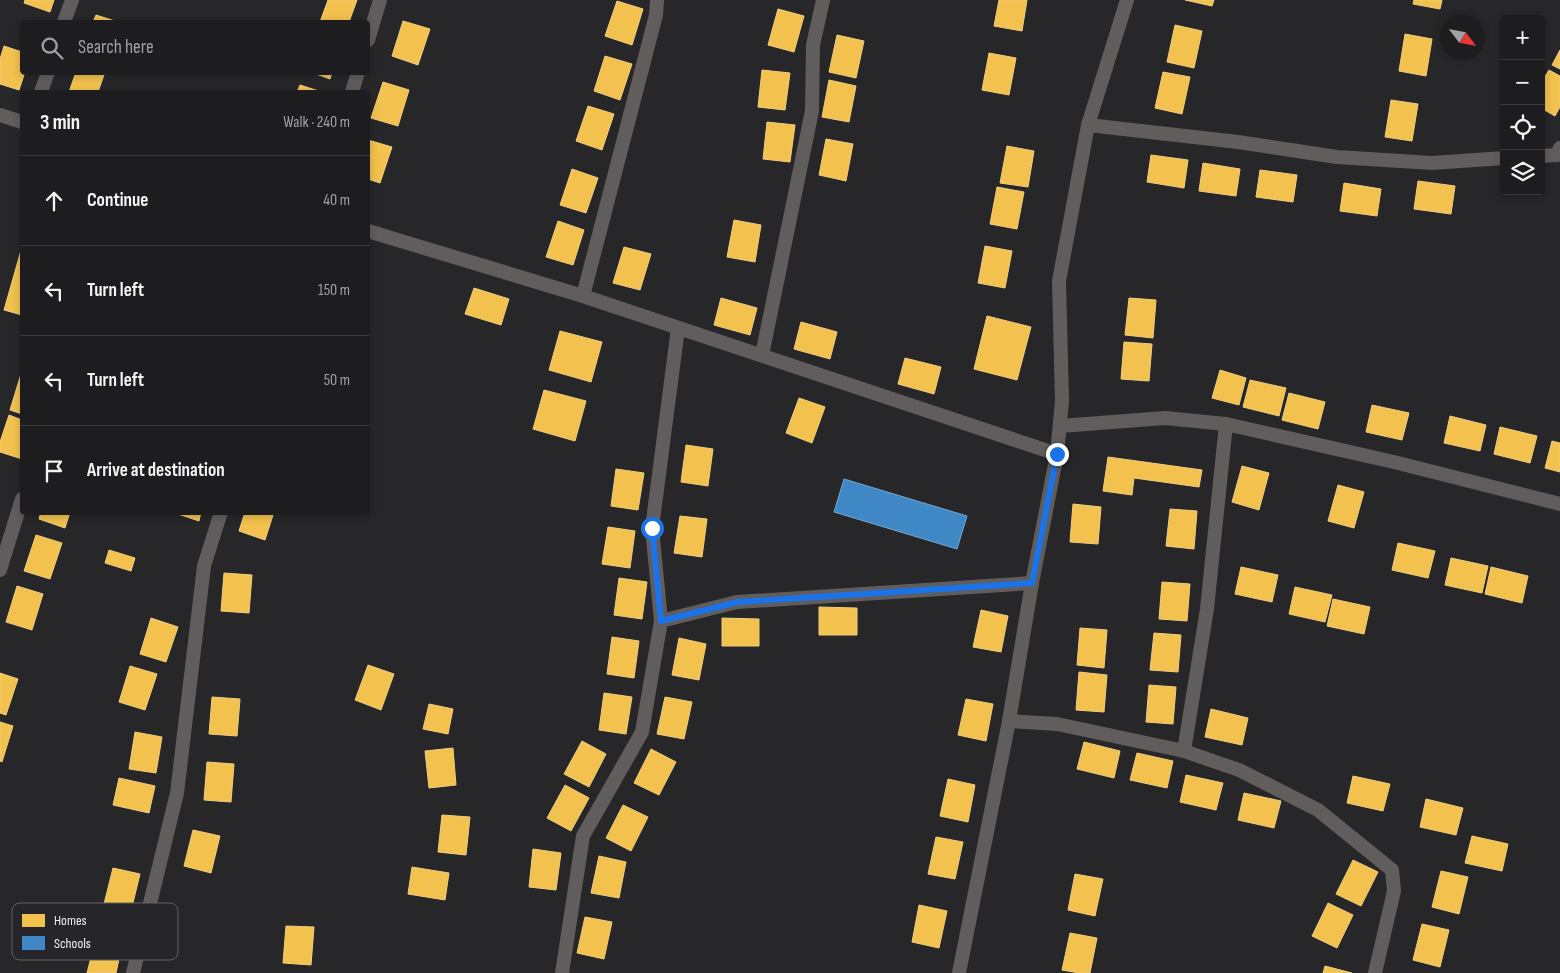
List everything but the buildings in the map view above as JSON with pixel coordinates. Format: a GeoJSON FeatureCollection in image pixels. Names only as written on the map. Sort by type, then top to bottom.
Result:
{"type":"FeatureCollection","features":[{"type":"Feature","properties":{"kind":"street"},"geometry":{"type":"LineString","coordinates":[[65,20],[72,0]]}},
{"type":"Feature","properties":{"kind":"street"},"geometry":{"type":"LineString","coordinates":[[370,33],[380,0]]}},
{"type":"Feature","properties":{"kind":"street"},"geometry":{"type":"LineString","coordinates":[[584,296],[656,14],[657,0]]}},
{"type":"Feature","properties":{"kind":"street"},"geometry":{"type":"LineString","coordinates":[[762,356],[812,111],[814,45],[823,0]]}},
{"type":"Feature","properties":{"kind":"street"},"geometry":{"type":"LineString","coordinates":[[959,973],[1009,720],[1032,583],[1057,454],[1062,401],[1059,281],[1088,125],[1127,0]]}},
{"type":"Feature","properties":{"kind":"street"},"geometry":{"type":"LineString","coordinates":[[42,90],[47,75]]}},
{"type":"Feature","properties":{"kind":"street"},"geometry":{"type":"LineString","coordinates":[[353,90],[357,75]]}},
{"type":"Feature","properties":{"kind":"street"},"geometry":{"type":"LineString","coordinates":[[0,116],[20,121]]}},
{"type":"Feature","properties":{"kind":"street"},"geometry":{"type":"LineString","coordinates":[[1088,125],[1238,142],[1337,157],[1432,163],[1500,158]]}},
{"type":"Feature","properties":{"kind":"street"},"geometry":{"type":"LineString","coordinates":[[1545,156],[1557,154],[1560,148]]}},
{"type":"Feature","properties":{"kind":"street"},"geometry":{"type":"LineString","coordinates":[[370,232],[584,296],[1057,454]]}},
{"type":"Feature","properties":{"kind":"street"},"geometry":{"type":"LineString","coordinates":[[562,973],[583,836],[642,732],[661,621],[652,528],[678,328]]}},
{"type":"Feature","properties":{"kind":"street"},"geometry":{"type":"LineString","coordinates":[[1060,426],[1165,418],[1226,424],[1394,462],[1560,504]]}},
{"type":"Feature","properties":{"kind":"street"},"geometry":{"type":"LineString","coordinates":[[1184,750],[1207,609],[1226,424]]}},
{"type":"Feature","properties":{"kind":"street"},"geometry":{"type":"LineString","coordinates":[[0,570],[20,505]]}},
{"type":"Feature","properties":{"kind":"street"},"geometry":{"type":"LineString","coordinates":[[150,903],[177,793],[204,566],[220,515]]}},
{"type":"Feature","properties":{"kind":"street"},"geometry":{"type":"LineString","coordinates":[[661,621],[738,602],[1032,583]]}},
{"type":"Feature","properties":{"kind":"street"},"geometry":{"type":"LineString","coordinates":[[1009,720],[1057,724],[1184,750],[1239,770],[1318,810],[1392,870],[1394,891],[1375,973]]}},
{"type":"Feature","properties":{"kind":"street"},"geometry":{"type":"LineString","coordinates":[[133,973],[136,960]]}},
{"type":"Feature","properties":{"kind":"route"},"geometry":{"type":"LineString","coordinates":[[652,528],[661,621],[738,602],[1032,583],[1057,454]]}}]}
